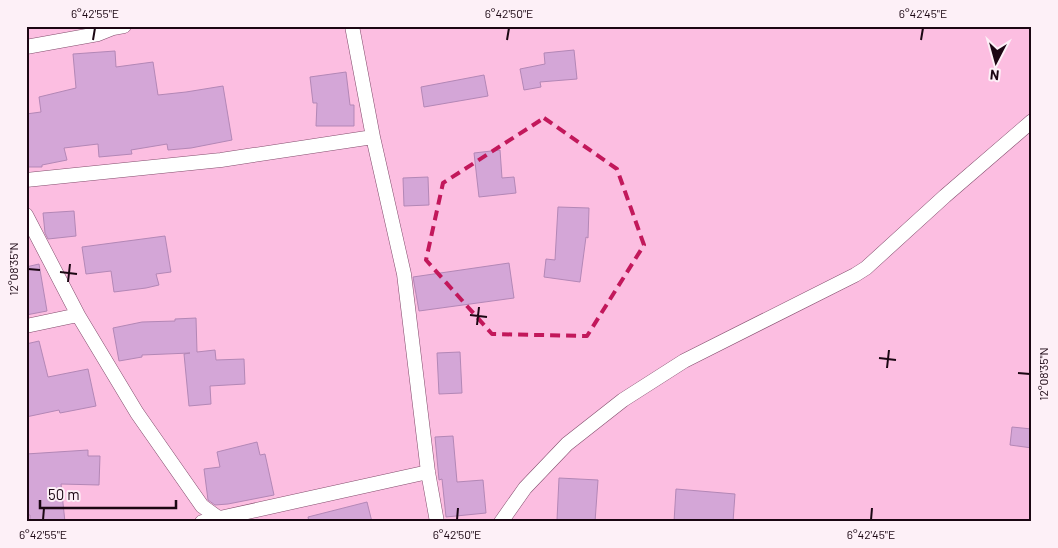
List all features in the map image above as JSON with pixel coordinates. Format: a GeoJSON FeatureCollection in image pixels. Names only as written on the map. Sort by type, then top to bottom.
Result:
{"type":"FeatureCollection","features":[{"type":"Feature","properties":{"kind":"street"},"geometry":{"type":"LineString","coordinates":[[26,47],[98,34],[124,26]]}},
{"type":"Feature","properties":{"kind":"street"},"geometry":{"type":"LineString","coordinates":[[352,26],[373,137],[404,274],[428,472],[437,522]]}},
{"type":"Feature","properties":{"kind":"street"},"geometry":{"type":"LineString","coordinates":[[500,522],[525,488],[567,444],[623,400],[684,361],[866,268],[945,196],[1032,121]]}},
{"type":"Feature","properties":{"kind":"street"},"geometry":{"type":"LineString","coordinates":[[26,180],[221,160],[373,137]]}},
{"type":"Feature","properties":{"kind":"street"},"geometry":{"type":"LineString","coordinates":[[26,216],[78,314],[137,413],[202,506],[223,520]]}},
{"type":"Feature","properties":{"kind":"street"},"geometry":{"type":"LineString","coordinates":[[26,326],[78,314]]}},
{"type":"Feature","properties":{"kind":"street"},"geometry":{"type":"LineString","coordinates":[[202,522],[223,520],[428,472]]}},
{"type":"Feature","properties":{"kind":"highlighted area"},"geometry":{"type":"Polygon","coordinates":[[[544,118],[617,169],[644,245],[587,336],[492,334],[426,260],[443,183],[544,118]]]}},
{"type":"Feature","properties":{"kind":"building"},"geometry":{"type":"Polygon","coordinates":[[[574,50],[577,79],[540,82],[541,87],[524,90],[520,69],[545,64],[544,53],[574,50]]]}},
{"type":"Feature","properties":{"kind":"building"},"geometry":{"type":"Polygon","coordinates":[[[115,51],[116,67],[153,62],[158,95],[223,86],[232,140],[191,148],[168,150],[167,144],[131,150],[132,154],[99,157],[98,144],[64,148],[67,160],[42,165],[42,167],[26,167],[26,114],[41,112],[39,97],[76,88],[73,54],[115,51]]]}},
{"type":"Feature","properties":{"kind":"building"},"geometry":{"type":"Polygon","coordinates":[[[346,72],[350,105],[354,105],[354,126],[316,126],[317,103],[313,103],[310,77],[346,72]]]}},
{"type":"Feature","properties":{"kind":"building"},"geometry":{"type":"Polygon","coordinates":[[[484,75],[488,96],[424,107],[421,87],[484,75]]]}},
{"type":"Feature","properties":{"kind":"building"},"geometry":{"type":"Polygon","coordinates":[[[500,150],[502,178],[514,177],[516,193],[479,197],[474,153],[500,150]]]}},
{"type":"Feature","properties":{"kind":"building"},"geometry":{"type":"Polygon","coordinates":[[[428,177],[429,205],[404,206],[403,178],[428,177]]]}},
{"type":"Feature","properties":{"kind":"building"},"geometry":{"type":"Polygon","coordinates":[[[558,207],[589,208],[588,238],[586,237],[580,282],[544,277],[546,259],[555,260],[558,207]]]}},
{"type":"Feature","properties":{"kind":"building"},"geometry":{"type":"Polygon","coordinates":[[[74,211],[76,236],[48,239],[45,233],[43,213],[74,211]]]}},
{"type":"Feature","properties":{"kind":"building"},"geometry":{"type":"Polygon","coordinates":[[[165,236],[171,272],[156,274],[159,285],[114,292],[111,271],[86,274],[82,247],[165,236]]]}},
{"type":"Feature","properties":{"kind":"building"},"geometry":{"type":"Polygon","coordinates":[[[509,263],[514,298],[419,311],[413,277],[509,263]]]}},
{"type":"Feature","properties":{"kind":"building"},"geometry":{"type":"Polygon","coordinates":[[[39,264],[47,311],[26,315],[26,267],[39,264]]]}},
{"type":"Feature","properties":{"kind":"building"},"geometry":{"type":"Polygon","coordinates":[[[196,318],[197,352],[215,350],[216,360],[244,359],[245,384],[210,386],[211,404],[189,406],[184,354],[190,353],[142,355],[142,357],[119,361],[113,328],[142,322],[196,318]]]}},
{"type":"Feature","properties":{"kind":"building"},"geometry":{"type":"Polygon","coordinates":[[[39,341],[48,377],[88,369],[96,406],[60,413],[59,410],[26,417],[26,344],[39,341]]]}},
{"type":"Feature","properties":{"kind":"building"},"geometry":{"type":"Polygon","coordinates":[[[460,352],[462,393],[439,394],[437,353],[460,352]]]}},
{"type":"Feature","properties":{"kind":"building"},"geometry":{"type":"Polygon","coordinates":[[[1012,427],[1032,429],[1032,448],[1010,445],[1012,427]]]}},
{"type":"Feature","properties":{"kind":"building"},"geometry":{"type":"Polygon","coordinates":[[[453,436],[457,482],[483,480],[486,513],[446,517],[442,479],[439,480],[435,437],[453,436]]]}},
{"type":"Feature","properties":{"kind":"building"},"geometry":{"type":"Polygon","coordinates":[[[257,442],[260,455],[265,454],[274,495],[215,505],[208,500],[204,469],[220,467],[217,452],[257,442]]]}},
{"type":"Feature","properties":{"kind":"building"},"geometry":{"type":"Polygon","coordinates":[[[88,450],[88,456],[100,456],[99,485],[61,484],[65,522],[30,522],[30,515],[26,515],[26,454],[88,450]]]}},
{"type":"Feature","properties":{"kind":"building"},"geometry":{"type":"Polygon","coordinates":[[[559,478],[598,480],[595,522],[557,520],[559,478]]]}},
{"type":"Feature","properties":{"kind":"building"},"geometry":{"type":"Polygon","coordinates":[[[676,489],[735,494],[733,522],[674,522],[676,489]]]}},
{"type":"Feature","properties":{"kind":"building"},"geometry":{"type":"Polygon","coordinates":[[[367,502],[372,522],[309,522],[308,517],[367,502]]]}}]}
